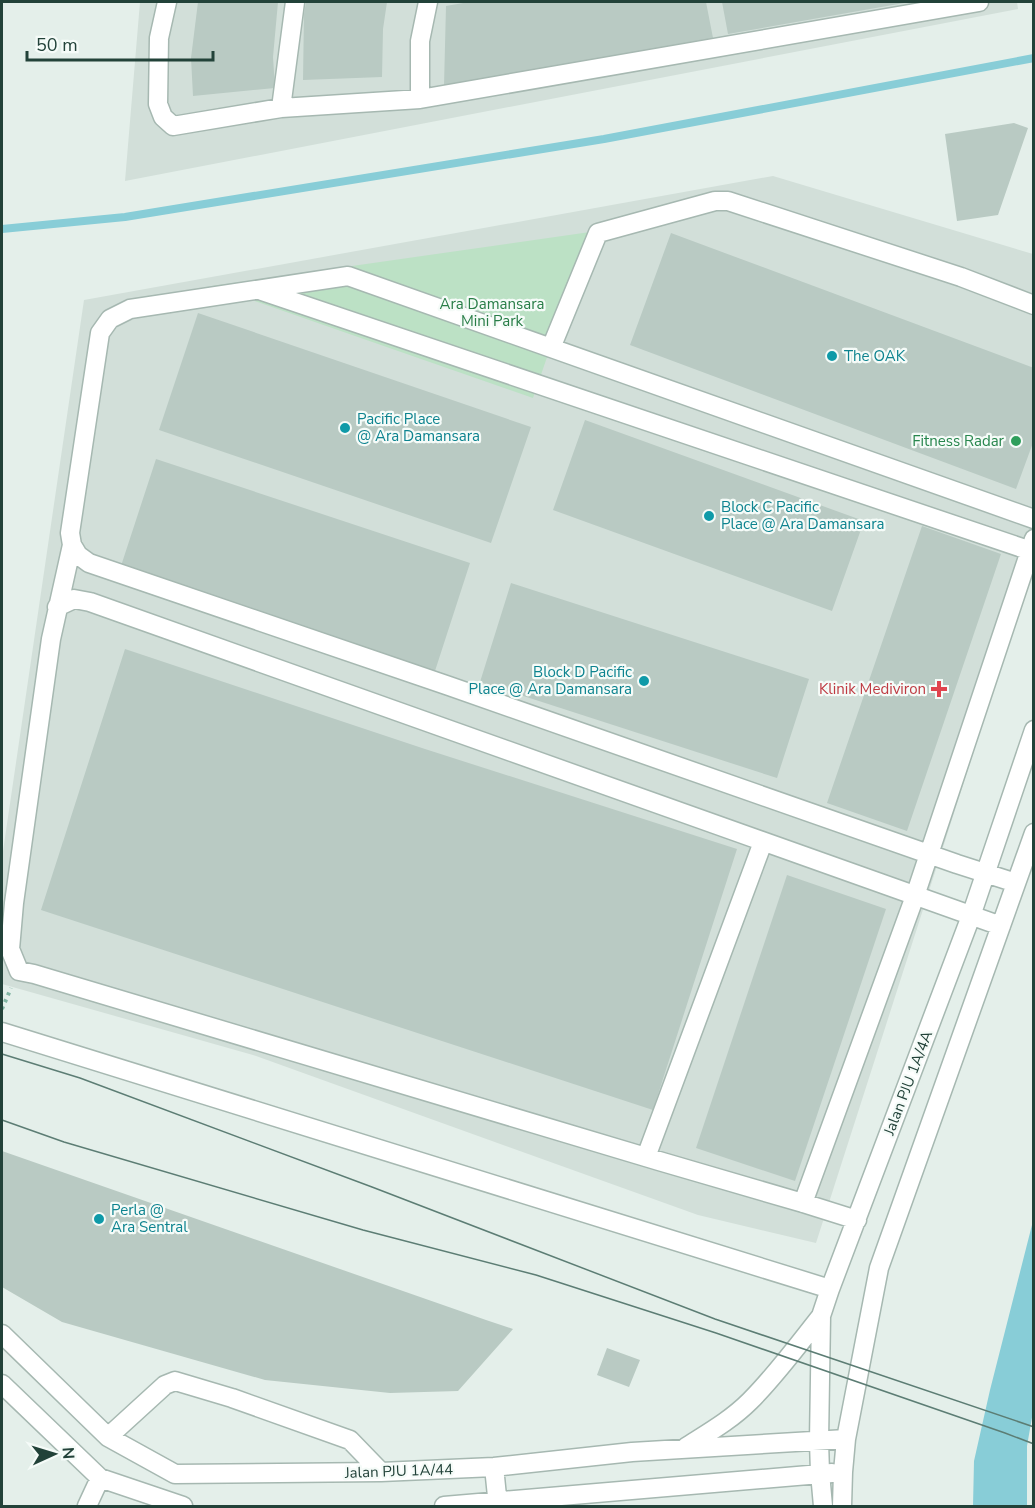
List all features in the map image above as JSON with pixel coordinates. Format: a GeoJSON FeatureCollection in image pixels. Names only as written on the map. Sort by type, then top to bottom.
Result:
{"type":"FeatureCollection","features":[{"type":"Feature","properties":{"kind":"street"},"geometry":{"type":"LineString","coordinates":[[167,2],[159,38],[158,104],[163,117],[173,126],[281,108],[420,99],[979,2]]}},
{"type":"Feature","properties":{"kind":"street"},"geometry":{"type":"LineString","coordinates":[[281,108],[295,2]]}},
{"type":"Feature","properties":{"kind":"street"},"geometry":{"type":"LineString","coordinates":[[420,99],[420,41],[428,2]]}},
{"type":"Feature","properties":{"kind":"street"},"geometry":{"type":"LineString","coordinates":[[551,348],[598,233],[715,201],[728,201],[961,277],[1034,305]]}},
{"type":"Feature","properties":{"kind":"street"},"geometry":{"type":"LineString","coordinates":[[1016,883],[89,563],[78,555],[72,544],[70,533],[100,333],[110,319],[130,309],[348,276],[1034,519]]}},
{"type":"Feature","properties":{"kind":"street"},"geometry":{"type":"LineString","coordinates":[[258,290],[1032,547],[915,896],[803,1203]]}},
{"type":"Feature","properties":{"kind":"street"},"geometry":{"type":"LineString","coordinates":[[72,544],[51,639],[14,903],[10,949],[19,971],[856,1220]]}},
{"type":"Feature","properties":{"kind":"street"},"geometry":{"type":"LineString","coordinates":[[57,607],[74,599],[90,602],[1001,926]]}},
{"type":"Feature","properties":{"kind":"street","name":"Jalan PJU 1A/4A"},"geometry":{"type":"LineString","coordinates":[[820,1473],[821,1316],[971,916],[1034,730]]}},
{"type":"Feature","properties":{"kind":"street"},"geometry":{"type":"LineString","coordinates":[[843,1506],[846,1439],[879,1268],[1034,833]]}},
{"type":"Feature","properties":{"kind":"street"},"geometry":{"type":"LineString","coordinates":[[646,1157],[764,842]]}},
{"type":"Feature","properties":{"kind":"street"},"geometry":{"type":"LineString","coordinates":[[2,1032],[830,1289]]}},
{"type":"Feature","properties":{"kind":"street"},"geometry":{"type":"LineString","coordinates":[[684,1448],[718,1427],[748,1403],[776,1374],[821,1316]]}},
{"type":"Feature","properties":{"kind":"street","name":"Jalan PJU 1A/44"},"geometry":{"type":"LineString","coordinates":[[2,1334],[108,1437],[175,1474],[381,1472],[494,1467],[632,1452],[846,1439]]}},
{"type":"Feature","properties":{"kind":"street"},"geometry":{"type":"LineString","coordinates":[[108,1437],[165,1385],[175,1381],[232,1398],[350,1440],[381,1472]]}},
{"type":"Feature","properties":{"kind":"street"},"geometry":{"type":"LineString","coordinates":[[2,1384],[100,1478],[183,1506]]}},
{"type":"Feature","properties":{"kind":"street"},"geometry":{"type":"LineString","coordinates":[[494,1467],[497,1504]]}},
{"type":"Feature","properties":{"kind":"street"},"geometry":{"type":"LineString","coordinates":[[444,1506],[497,1504],[843,1472]]}},
{"type":"Feature","properties":{"kind":"street"},"geometry":{"type":"LineString","coordinates":[[820,1473],[823,1506]]}},
{"type":"Feature","properties":{"kind":"street"},"geometry":{"type":"LineString","coordinates":[[796,1476],[811,1486],[823,1506]]}},
{"type":"Feature","properties":{"kind":"street"},"geometry":{"type":"LineString","coordinates":[[87,1506],[100,1478]]}},
{"type":"Feature","properties":{"kind":"shaded area"},"geometry":{"type":"Polygon","coordinates":[[[140,2],[1017,2],[1018,9],[125,181],[140,2]]]}},
{"type":"Feature","properties":{"kind":"shaded area"},"geometry":{"type":"Polygon","coordinates":[[[773,176],[1033,254],[1033,567],[816,1243],[698,1215],[253,1055],[2,984],[2,858],[84,300],[773,176]]]}},
{"type":"Feature","properties":{"kind":"green space","name":"Ara Damansara Mini Park"},"geometry":{"type":"Polygon","coordinates":[[[590,232],[533,398],[212,286],[590,232]]]}},
{"type":"Feature","properties":{"kind":"water"},"geometry":{"type":"Polygon","coordinates":[[[1033,1221],[1034,1406],[1027,1446],[1027,1506],[973,1506],[974,1461],[1033,1221]]]}},
{"type":"Feature","properties":{"kind":"building"},"geometry":{"type":"Polygon","coordinates":[[[198,2],[278,2],[273,57],[275,88],[193,96],[191,58],[198,2]]]}},
{"type":"Feature","properties":{"kind":"building"},"geometry":{"type":"Polygon","coordinates":[[[306,2],[387,2],[383,29],[382,77],[303,80],[306,2]]]}},
{"type":"Feature","properties":{"kind":"building"},"geometry":{"type":"Polygon","coordinates":[[[469,2],[706,2],[713,38],[444,86],[446,6],[469,2]]]}},
{"type":"Feature","properties":{"kind":"building"},"geometry":{"type":"Polygon","coordinates":[[[722,2],[904,2],[904,3],[728,34],[722,2]]]}},
{"type":"Feature","properties":{"kind":"building"},"geometry":{"type":"Polygon","coordinates":[[[1014,123],[1028,128],[998,215],[957,221],[945,134],[1014,123]]]}},
{"type":"Feature","properties":{"kind":"building","name":"The OAK"},"geometry":{"type":"Polygon","coordinates":[[[671,233],[1034,368],[1034,440],[1016,489],[630,345],[671,233]]]}},
{"type":"Feature","properties":{"kind":"building","name":"Pacific Place @ Ara Damansara"},"geometry":{"type":"Polygon","coordinates":[[[198,313],[531,427],[491,543],[159,430],[198,313]]]}},
{"type":"Feature","properties":{"kind":"building","name":"Block C Pacific Place @ Ara Damansara"},"geometry":{"type":"Polygon","coordinates":[[[585,420],[864,521],[832,611],[553,510],[585,420]]]}},
{"type":"Feature","properties":{"kind":"building"},"geometry":{"type":"Polygon","coordinates":[[[156,459],[470,563],[434,674],[120,569],[156,459]]]}},
{"type":"Feature","properties":{"kind":"building"},"geometry":{"type":"Polygon","coordinates":[[[922,526],[1001,554],[907,831],[827,803],[922,526]]]}},
{"type":"Feature","properties":{"kind":"building","name":"Block D Pacific Place @ Ara Damansara"},"geometry":{"type":"Polygon","coordinates":[[[511,583],[809,679],[777,778],[480,682],[511,583]]]}},
{"type":"Feature","properties":{"kind":"building"},"geometry":{"type":"Polygon","coordinates":[[[125,649],[425,749],[737,849],[653,1110],[41,910],[125,649]]]}},
{"type":"Feature","properties":{"kind":"building"},"geometry":{"type":"Polygon","coordinates":[[[787,875],[886,909],[795,1181],[696,1148],[787,875]]]}},
{"type":"Feature","properties":{"kind":"building","name":"Perla @ Ara Sentral"},"geometry":{"type":"Polygon","coordinates":[[[2,1151],[513,1329],[458,1391],[390,1393],[265,1380],[62,1322],[2,1287],[2,1151]]]}},
{"type":"Feature","properties":{"kind":"building"},"geometry":{"type":"Polygon","coordinates":[[[607,1348],[640,1360],[629,1387],[597,1375],[607,1348]]]}},
{"type":"Feature","properties":{"kind":"waterway"},"geometry":{"type":"LineString","coordinates":[[2,229],[125,217],[604,139],[1034,58]]}},
{"type":"Feature","properties":{"kind":"tram line"},"geometry":{"type":"LineString","coordinates":[[2,1054],[80,1078],[715,1319],[1034,1427]]}},
{"type":"Feature","properties":{"kind":"tram line"},"geometry":{"type":"LineString","coordinates":[[2,1120],[64,1142],[363,1230],[536,1275],[716,1333],[1034,1444]]}},
{"type":"Feature","properties":{"kind":"place","name":"The OAK"},"geometry":{"type":"Point","coordinates":[832,356]}},
{"type":"Feature","properties":{"kind":"place","name":"Pacific Place @ Ara Damansara"},"geometry":{"type":"Point","coordinates":[345,428]}},
{"type":"Feature","properties":{"kind":"place","name":"Fitness Radar"},"geometry":{"type":"Point","coordinates":[1016,441]}},
{"type":"Feature","properties":{"kind":"place","name":"Block C Pacific Place @ Ara Damansara"},"geometry":{"type":"Point","coordinates":[709,516]}},
{"type":"Feature","properties":{"kind":"place","name":"Block D Pacific Place @ Ara Damansara"},"geometry":{"type":"Point","coordinates":[644,681]}},
{"type":"Feature","properties":{"kind":"place","name":"Klinik Mediviron"},"geometry":{"type":"Point","coordinates":[939,689]}},
{"type":"Feature","properties":{"kind":"place","name":"Perla @ Ara Sentral"},"geometry":{"type":"Point","coordinates":[99,1219]}}]}
